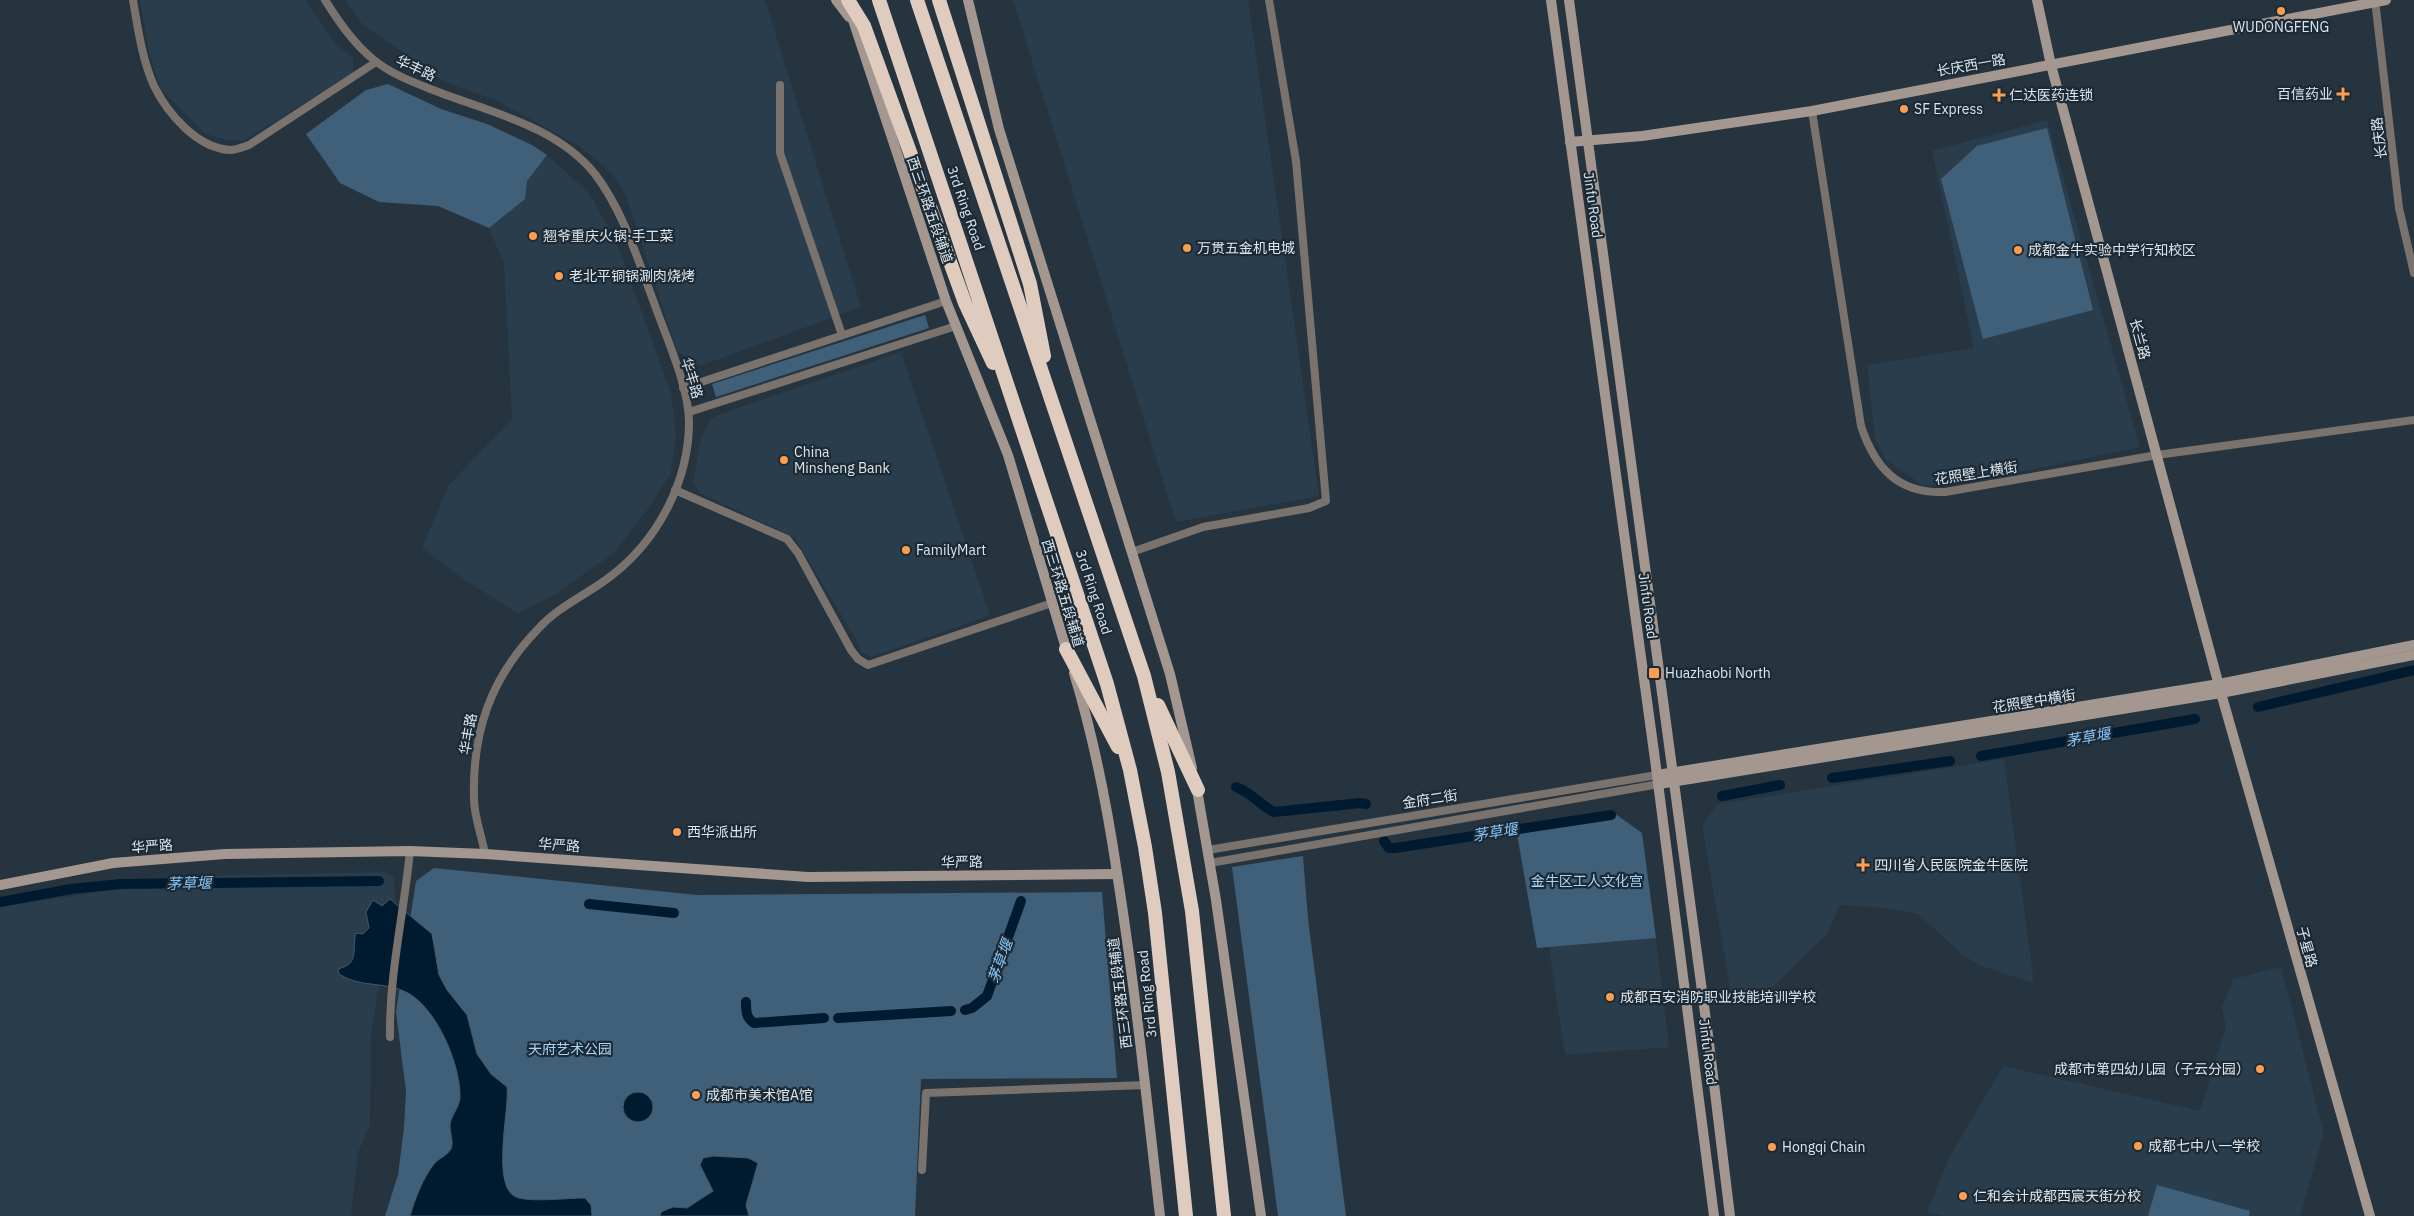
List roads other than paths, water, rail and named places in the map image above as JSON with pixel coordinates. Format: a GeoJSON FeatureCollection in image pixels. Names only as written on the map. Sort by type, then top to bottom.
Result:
{"type":"FeatureCollection","features":[{"type":"Feature","properties":{"kind":"highway"},"geometry":{"type":"LineString","coordinates":[[847,0],[864,26],[965,303],[1021,424]]}},
{"type":"Feature","properties":{"kind":"highway","name":"3rd Ring Road"},"geometry":{"type":"LineString","coordinates":[[879,0],[1107,684],[1130,770],[1155,912],[1186,1216]]}},
{"type":"Feature","properties":{"kind":"highway","name":"3rd Ring Road"},"geometry":{"type":"LineString","coordinates":[[918,0],[1144,676],[1168,772],[1192,911],[1224,1216]]}},
{"type":"Feature","properties":{"kind":"highway"},"geometry":{"type":"LineString","coordinates":[[939,1],[1030,284],[1057,417]]}},
{"type":"Feature","properties":{"kind":"highway"},"geometry":{"type":"LineString","coordinates":[[1066,649],[1130,770]]}},
{"type":"Feature","properties":{"kind":"highway"},"geometry":{"type":"LineString","coordinates":[[1144,676],[1198,790]]}},
{"type":"Feature","properties":{"kind":"highway"},"geometry":{"type":"LineString","coordinates":[[1222,1197],[1229,1216]]}},
{"type":"Feature","properties":{"kind":"street"},"geometry":{"type":"LineString","coordinates":[[133,0],[142,48],[154,86],[172,115],[192,133],[212,147],[232,150],[249,145],[376,62]]}},
{"type":"Feature","properties":{"kind":"street","name":"华丰路"},"geometry":{"type":"LineString","coordinates":[[325,0],[355,42],[376,62],[402,77],[527,125],[562,145],[593,172],[615,205],[636,252],[683,388],[689,412],[683,473],[669,505],[643,545],[612,575],[540,626],[508,663],[486,706],[476,750],[474,802],[485,854]]}},
{"type":"Feature","properties":{"kind":"street"},"geometry":{"type":"LineString","coordinates":[[836,0],[853,21]]}},
{"type":"Feature","properties":{"kind":"street","name":"西三环路五段辅道"},"geometry":{"type":"LineString","coordinates":[[847,0],[946,300],[1008,455],[1088,720],[1110,823],[1128,940],[1160,1216]]}},
{"type":"Feature","properties":{"kind":"street"},"geometry":{"type":"LineString","coordinates":[[968,0],[999,129],[1170,674],[1198,790],[1261,1216]]}},
{"type":"Feature","properties":{"kind":"street"},"geometry":{"type":"LineString","coordinates":[[1132,552],[1204,527],[1309,508],[1326,501],[1296,161],[1270,0]]}},
{"type":"Feature","properties":{"kind":"street","name":"Jinfu Road"},"geometry":{"type":"LineString","coordinates":[[1551,0],[1658,779],[1714,1216]]}},
{"type":"Feature","properties":{"kind":"street","name":"Jinfu Road"},"geometry":{"type":"LineString","coordinates":[[1569,0],[1730,1216]]}},
{"type":"Feature","properties":{"kind":"street","name":"长兰路"},"geometry":{"type":"LineString","coordinates":[[2037,0],[2051,64],[2220,689]]}},
{"type":"Feature","properties":{"kind":"street","name":"长庆西一路"},"geometry":{"type":"LineString","coordinates":[[1570,142],[1642,136],[1812,111],[2379,1]]}},
{"type":"Feature","properties":{"kind":"street","name":"长庆路"},"geometry":{"type":"LineString","coordinates":[[2379,1],[2399,208],[2414,273]]}},
{"type":"Feature","properties":{"kind":"street"},"geometry":{"type":"LineString","coordinates":[[780,85],[780,153],[842,335]]}},
{"type":"Feature","properties":{"kind":"street","name":"花照壁上横街"},"geometry":{"type":"LineString","coordinates":[[1812,111],[1862,426],[1867,444],[1884,471],[1899,482],[1929,493],[1945,492],[2157,455],[2414,420]]}},
{"type":"Feature","properties":{"kind":"street"},"geometry":{"type":"LineString","coordinates":[[683,388],[946,300]]}},
{"type":"Feature","properties":{"kind":"street"},"geometry":{"type":"LineString","coordinates":[[689,412],[956,326]]}},
{"type":"Feature","properties":{"kind":"street"},"geometry":{"type":"LineString","coordinates":[[675,490],[787,539],[798,553],[851,650],[858,659],[868,665],[1052,603]]}},
{"type":"Feature","properties":{"kind":"street","name":"花照壁中横街"},"geometry":{"type":"LineString","coordinates":[[2220,689],[2414,645]]}},
{"type":"Feature","properties":{"kind":"street","name":"花照壁中横街"},"geometry":{"type":"LineString","coordinates":[[1658,779],[1952,729],[2220,689],[2414,654]]}},
{"type":"Feature","properties":{"kind":"street","name":"子星路"},"geometry":{"type":"LineString","coordinates":[[2220,689],[2370,1216]]}},
{"type":"Feature","properties":{"kind":"street","name":"金府二街"},"geometry":{"type":"LineString","coordinates":[[1208,850],[1658,779]]}},
{"type":"Feature","properties":{"kind":"street","name":"金府二街"},"geometry":{"type":"LineString","coordinates":[[1210,862],[1658,779]]}},
{"type":"Feature","properties":{"kind":"street"},"geometry":{"type":"LineString","coordinates":[[390,1037],[389,1008],[392,975],[406,895],[410,851]]}},
{"type":"Feature","properties":{"kind":"street","name":"华严路"},"geometry":{"type":"LineString","coordinates":[[0,885],[114,863],[225,854],[410,851],[485,854],[808,877],[1117,874]]}},
{"type":"Feature","properties":{"kind":"street"},"geometry":{"type":"LineString","coordinates":[[922,1170],[926,1093],[1145,1085]]}},
{"type":"Feature","properties":{"kind":"waterway","name":"茅草堰"},"geometry":{"type":"LineString","coordinates":[[2258,707],[2414,670]]}},
{"type":"Feature","properties":{"kind":"waterway","name":"茅草堰"},"geometry":{"type":"LineString","coordinates":[[1981,756],[2195,719]]}},
{"type":"Feature","properties":{"kind":"waterway","name":"茅草堰"},"geometry":{"type":"LineString","coordinates":[[1832,778],[1950,761]]}},
{"type":"Feature","properties":{"kind":"waterway","name":"茅草堰"},"geometry":{"type":"LineString","coordinates":[[1722,796],[1780,785]]}},
{"type":"Feature","properties":{"kind":"waterway","name":"茅草堰"},"geometry":{"type":"LineString","coordinates":[[1236,787],[1247,792],[1274,812],[1360,803],[1366,804]]}},
{"type":"Feature","properties":{"kind":"waterway","name":"茅草堰"},"geometry":{"type":"LineString","coordinates":[[1384,841],[1389,848],[1395,848],[1611,815]]}},
{"type":"Feature","properties":{"kind":"waterway","name":"茅草堰"},"geometry":{"type":"LineString","coordinates":[[0,902],[71,889],[121,884],[379,881]]}},
{"type":"Feature","properties":{"kind":"waterway","name":"茅草堰"},"geometry":{"type":"LineString","coordinates":[[965,1010],[972,1008],[987,996],[1021,901]]}},
{"type":"Feature","properties":{"kind":"waterway","name":"茅草堰"},"geometry":{"type":"LineString","coordinates":[[589,904],[674,913]]}},
{"type":"Feature","properties":{"kind":"waterway","name":"茅草堰"},"geometry":{"type":"LineString","coordinates":[[746,1002],[748,1017],[754,1023],[824,1018]]}},
{"type":"Feature","properties":{"kind":"waterway","name":"茅草堰"},"geometry":{"type":"LineString","coordinates":[[838,1018],[951,1011]]}},
{"type":"Feature","properties":{"kind":"place","name":"WUDONGFENG"},"geometry":{"type":"Point","coordinates":[2281,11]}},
{"type":"Feature","properties":{"kind":"place","name":"百信药业"},"geometry":{"type":"Point","coordinates":[2343,94]}},
{"type":"Feature","properties":{"kind":"place","name":"仁达医药连锁"},"geometry":{"type":"Point","coordinates":[1999,95]}},
{"type":"Feature","properties":{"kind":"place","name":"SF Express"},"geometry":{"type":"Point","coordinates":[1904,109]}},
{"type":"Feature","properties":{"kind":"place","name":"翘爷重庆火锅·手工菜"},"geometry":{"type":"Point","coordinates":[533,236]}},
{"type":"Feature","properties":{"kind":"place","name":"万贯五金机电城"},"geometry":{"type":"Point","coordinates":[1187,248]}},
{"type":"Feature","properties":{"kind":"place","name":"成都金牛实验中学行知校区"},"geometry":{"type":"Point","coordinates":[2018,250]}},
{"type":"Feature","properties":{"kind":"place","name":"老北平铜锅涮肉烧烤"},"geometry":{"type":"Point","coordinates":[559,276]}},
{"type":"Feature","properties":{"kind":"place","name":"China Minsheng Bank"},"geometry":{"type":"Point","coordinates":[784,460]}},
{"type":"Feature","properties":{"kind":"place","name":"FamilyMart"},"geometry":{"type":"Point","coordinates":[906,550]}},
{"type":"Feature","properties":{"kind":"place","name":"Huazhaobi North"},"geometry":{"type":"Point","coordinates":[1654,673]}},
{"type":"Feature","properties":{"kind":"place","name":"西华派出所"},"geometry":{"type":"Point","coordinates":[677,832]}},
{"type":"Feature","properties":{"kind":"place","name":"四川省人民医院金牛医院"},"geometry":{"type":"Point","coordinates":[1863,865]}},
{"type":"Feature","properties":{"kind":"place","name":"成都百安消防职业技能培训学校"},"geometry":{"type":"Point","coordinates":[1610,997]}},
{"type":"Feature","properties":{"kind":"place","name":"成都市第四幼儿园（子云分园）"},"geometry":{"type":"Point","coordinates":[2260,1069]}},
{"type":"Feature","properties":{"kind":"place","name":"成都市美术馆A馆"},"geometry":{"type":"Point","coordinates":[696,1095]}},
{"type":"Feature","properties":{"kind":"place","name":"成都七中八一学校"},"geometry":{"type":"Point","coordinates":[2138,1146]}},
{"type":"Feature","properties":{"kind":"place","name":"Hongqi Chain"},"geometry":{"type":"Point","coordinates":[1772,1147]}},
{"type":"Feature","properties":{"kind":"place","name":"仁和会计成都西宸天街分校"},"geometry":{"type":"Point","coordinates":[1963,1196]}},
{"type":"Feature","properties":{"kind":"park label","name":"金牛区工人文化宫"},"geometry":{"type":"Point","coordinates":[1587,881]}},
{"type":"Feature","properties":{"kind":"park label","name":"天府艺术公园"},"geometry":{"type":"Point","coordinates":[570,1049]}}]}
